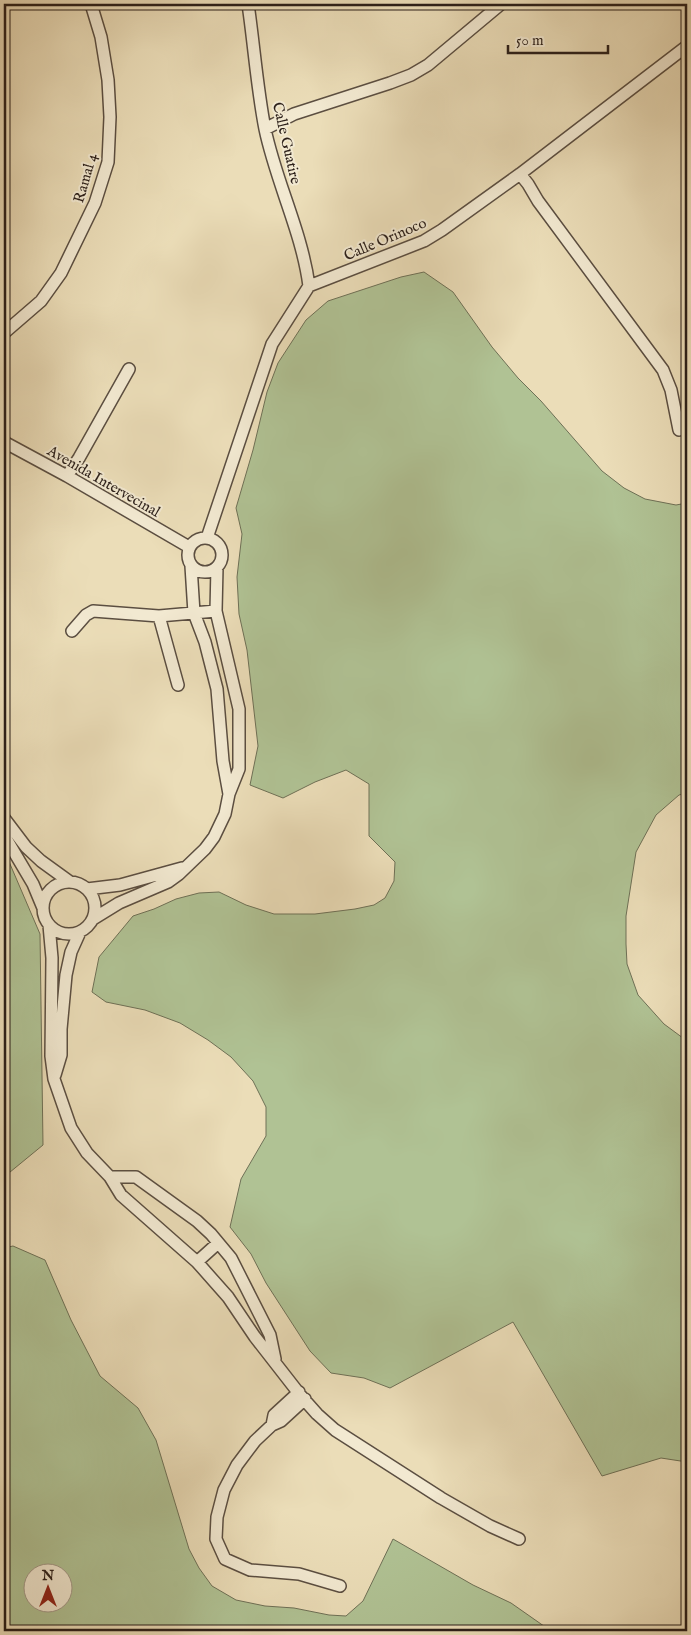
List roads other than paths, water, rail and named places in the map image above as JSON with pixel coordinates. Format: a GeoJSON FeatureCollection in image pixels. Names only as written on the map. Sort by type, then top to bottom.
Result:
{"type":"FeatureCollection","features":[{"type":"Feature","properties":{"kind":"street","name":"Ramal 4"},"geometry":{"type":"LineString","coordinates":[[4,334],[41,301],[61,274],[95,203],[108,162],[110,117],[108,80],[101,38],[92,4]]}},
{"type":"Feature","properties":{"kind":"street","name":"Calle Guatire"},"geometry":{"type":"LineString","coordinates":[[248,4],[265,129],[283,194],[306,264],[309,286]]}},
{"type":"Feature","properties":{"kind":"street"},"geometry":{"type":"LineString","coordinates":[[265,129],[294,114],[411,75],[428,65],[501,4]]}},
{"type":"Feature","properties":{"kind":"street","name":"Calle Orinoco"},"geometry":{"type":"LineString","coordinates":[[309,286],[424,241],[442,230],[520,174],[687,46]]}},
{"type":"Feature","properties":{"kind":"street"},"geometry":{"type":"LineString","coordinates":[[520,174],[663,370],[671,390],[679,430]]}},
{"type":"Feature","properties":{"kind":"street"},"geometry":{"type":"LineString","coordinates":[[207,538],[272,344],[309,286]]}},
{"type":"Feature","properties":{"kind":"street"},"geometry":{"type":"LineString","coordinates":[[67,476],[129,369]]}},
{"type":"Feature","properties":{"kind":"street","name":"Avenida Intervecinal"},"geometry":{"type":"LineString","coordinates":[[4,442],[67,476],[189,547]]}},
{"type":"Feature","properties":{"kind":"street"},"geometry":{"type":"LineString","coordinates":[[92,920],[119,903],[168,882],[205,849],[223,820],[229,794],[239,769],[239,709],[216,610],[217,567],[222,558],[220,547],[212,539],[207,538],[195,541],[189,547],[188,557],[191,566],[194,612],[205,642],[217,689],[222,761],[229,794]]}},
{"type":"Feature","properties":{"kind":"street"},"geometry":{"type":"LineString","coordinates":[[191,566],[204,572],[217,567]]}},
{"type":"Feature","properties":{"kind":"street"},"geometry":{"type":"LineString","coordinates":[[72,632],[86,614],[92,611],[159,616],[216,610]]}},
{"type":"Feature","properties":{"kind":"street"},"geometry":{"type":"LineString","coordinates":[[159,616],[178,685]]}},
{"type":"Feature","properties":{"kind":"street"},"geometry":{"type":"LineString","coordinates":[[220,729],[223,733],[230,734],[235,733],[239,728]]}},
{"type":"Feature","properties":{"kind":"street"},"geometry":{"type":"LineString","coordinates":[[4,818],[26,847],[41,861],[70,882],[78,884],[87,890],[94,902],[94,914],[87,927],[80,932],[72,934],[55,930],[49,924],[45,918],[34,884],[4,835]]}},
{"type":"Feature","properties":{"kind":"street"},"geometry":{"type":"LineString","coordinates":[[87,890],[129,883],[186,867]]}},
{"type":"Feature","properties":{"kind":"street"},"geometry":{"type":"LineString","coordinates":[[43,909],[44,901],[53,888],[70,882]]}},
{"type":"Feature","properties":{"kind":"street"},"geometry":{"type":"LineString","coordinates":[[49,924],[52,958],[51,1056],[54,1079],[71,1128],[87,1153],[110,1177],[121,1195],[197,1262],[228,1297],[255,1336],[317,1414],[335,1430],[377,1457],[490,1526],[519,1539]]}},
{"type":"Feature","properties":{"kind":"street"},"geometry":{"type":"LineString","coordinates":[[54,1079],[61,1055],[61,1029],[66,975],[71,952],[80,932]]}},
{"type":"Feature","properties":{"kind":"street"},"geometry":{"type":"LineString","coordinates":[[110,1177],[136,1178],[197,1221],[211,1234],[231,1258],[270,1336],[275,1361]]}},
{"type":"Feature","properties":{"kind":"street"},"geometry":{"type":"LineString","coordinates":[[197,1262],[218,1243]]}},
{"type":"Feature","properties":{"kind":"street"},"geometry":{"type":"LineString","coordinates":[[302,1396],[274,1415],[272,1425],[255,1441],[237,1466],[224,1490],[217,1517],[216,1539],[225,1559],[250,1570],[299,1574],[340,1586]]}}]}
